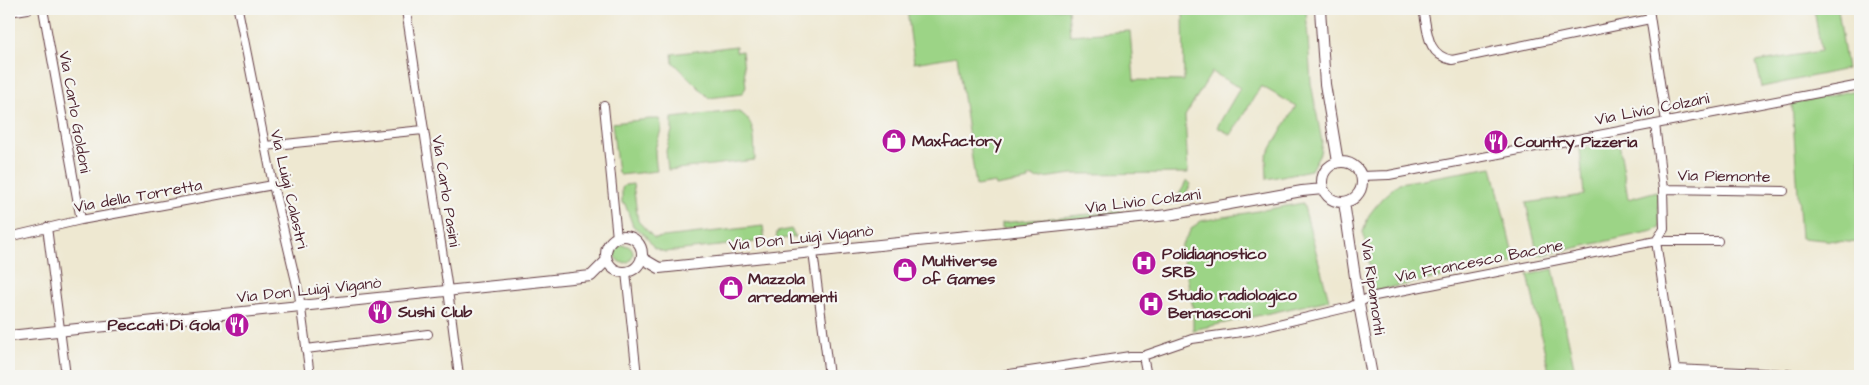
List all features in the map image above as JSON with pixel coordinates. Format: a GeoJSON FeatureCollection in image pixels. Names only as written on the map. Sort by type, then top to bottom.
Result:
{"type":"FeatureCollection","features":[{"type":"Feature","properties":{"kind":"street"},"geometry":{"type":"LineString","coordinates":[[14,11],[28,9]]}},
{"type":"Feature","properties":{"kind":"street","name":"Via Carlo Goldoni"},"geometry":{"type":"LineString","coordinates":[[43,9],[81,220]]}},
{"type":"Feature","properties":{"kind":"street","name":"Via Luigi Calastri"},"geometry":{"type":"LineString","coordinates":[[238,9],[273,186],[301,306],[310,376]]}},
{"type":"Feature","properties":{"kind":"street"},"geometry":{"type":"LineString","coordinates":[[1320,9],[1325,84],[1338,162]]}},
{"type":"Feature","properties":{"kind":"street"},"geometry":{"type":"LineString","coordinates":[[1423,9],[1431,46],[1436,54],[1443,59],[1452,60],[1650,19]]}},
{"type":"Feature","properties":{"kind":"street"},"geometry":{"type":"LineString","coordinates":[[1649,9],[1666,122]]}},
{"type":"Feature","properties":{"kind":"street","name":"Via Carlo Pasini"},"geometry":{"type":"LineString","coordinates":[[406,10],[459,376]]}},
{"type":"Feature","properties":{"kind":"street","name":"Via Livio Colzani"},"geometry":{"type":"LineString","coordinates":[[1360,176],[1389,175],[1860,85]]}},
{"type":"Feature","properties":{"kind":"street"},"geometry":{"type":"LineString","coordinates":[[604,106],[618,238],[629,237],[636,240],[642,250],[642,258],[636,268],[626,272],[614,270],[607,260]]}},
{"type":"Feature","properties":{"kind":"street"},"geometry":{"type":"LineString","coordinates":[[1655,124],[1663,189],[1664,229],[1656,241],[1675,372],[1828,376]]}},
{"type":"Feature","properties":{"kind":"street"},"geometry":{"type":"LineString","coordinates":[[265,146],[423,130]]}},
{"type":"Feature","properties":{"kind":"street"},"geometry":{"type":"LineString","coordinates":[[1338,162],[1352,165],[1360,176],[1362,183],[1360,190],[1351,200],[1344,202],[1332,199],[1323,189],[1323,175],[1326,169],[1338,162]]}},
{"type":"Feature","properties":{"kind":"street","name":"Via della Torretta"},"geometry":{"type":"LineString","coordinates":[[9,237],[81,220],[273,186]]}},
{"type":"Feature","properties":{"kind":"street","name":"Via Livio Colzani"},"geometry":{"type":"LineString","coordinates":[[966,236],[1168,215],[1302,191],[1323,189]]}},
{"type":"Feature","properties":{"kind":"street","name":"Via Piemonte"},"geometry":{"type":"LineString","coordinates":[[1663,189],[1784,191]]}},
{"type":"Feature","properties":{"kind":"street","name":"Via Ripamonti"},"geometry":{"type":"LineString","coordinates":[[1344,202],[1372,376]]}},
{"type":"Feature","properties":{"kind":"street"},"geometry":{"type":"LineString","coordinates":[[47,227],[66,376]]}},
{"type":"Feature","properties":{"kind":"street","name":"Via Don Luigi Viganò"},"geometry":{"type":"LineString","coordinates":[[642,258],[659,268],[966,236]]}},
{"type":"Feature","properties":{"kind":"street","name":"Via Don Luigi Viganò"},"geometry":{"type":"LineString","coordinates":[[9,336],[591,276],[607,260],[606,252],[609,245],[618,238]]}},
{"type":"Feature","properties":{"kind":"street","name":"Via Francesco Bacone"},"geometry":{"type":"LineString","coordinates":[[996,376],[1046,372],[1143,356],[1192,339],[1249,331],[1359,304],[1370,297],[1656,241],[1718,241]]}},
{"type":"Feature","properties":{"kind":"street"},"geometry":{"type":"LineString","coordinates":[[813,252],[830,376]]}},
{"type":"Feature","properties":{"kind":"street"},"geometry":{"type":"LineString","coordinates":[[626,272],[637,376]]}},
{"type":"Feature","properties":{"kind":"street"},"geometry":{"type":"LineString","coordinates":[[306,349],[428,334]]}},
{"type":"Feature","properties":{"kind":"street"},"geometry":{"type":"LineString","coordinates":[[1143,356],[1147,376]]}},
{"type":"Feature","properties":{"kind":"green space"},"geometry":{"type":"Polygon","coordinates":[[[907,9],[1068,9],[1070,35],[1130,31],[1134,80],[1184,81],[1183,9],[1306,9],[1311,83],[1322,142],[1320,153],[1311,170],[1267,179],[1266,157],[1296,106],[1261,86],[1231,135],[1217,127],[1240,88],[1212,72],[1185,116],[1188,173],[1073,174],[1035,179],[1034,177],[1029,177],[1029,180],[996,186],[995,183],[976,186],[957,56],[914,63],[907,9]]]}},
{"type":"Feature","properties":{"kind":"green space"},"geometry":{"type":"Polygon","coordinates":[[[1814,9],[1838,9],[1847,69],[1762,87],[1756,62],[1821,51],[1814,9]]]}},
{"type":"Feature","properties":{"kind":"green space"},"geometry":{"type":"Polygon","coordinates":[[[736,46],[736,52],[742,51],[746,87],[742,94],[709,98],[673,62],[672,54],[736,46]]]}},
{"type":"Feature","properties":{"kind":"green space"},"geometry":{"type":"Polygon","coordinates":[[[1860,89],[1860,115],[1857,116],[1860,146],[1860,243],[1801,238],[1792,104],[1860,89]]]}},
{"type":"Feature","properties":{"kind":"green space"},"geometry":{"type":"Polygon","coordinates":[[[735,111],[747,118],[751,124],[755,160],[668,170],[666,151],[672,131],[672,118],[735,111]]]}},
{"type":"Feature","properties":{"kind":"green space"},"geometry":{"type":"Polygon","coordinates":[[[659,119],[661,123],[661,131],[655,151],[657,171],[620,175],[618,173],[612,123],[659,119]]]}},
{"type":"Feature","properties":{"kind":"green space"},"geometry":{"type":"Polygon","coordinates":[[[1619,142],[1628,199],[1657,191],[1660,228],[1538,256],[1526,203],[1584,195],[1580,149],[1619,142]]]}},
{"type":"Feature","properties":{"kind":"green space"},"geometry":{"type":"Polygon","coordinates":[[[1492,167],[1515,262],[1374,291],[1363,232],[1369,215],[1382,198],[1399,183],[1492,167]]]}},
{"type":"Feature","properties":{"kind":"green space"},"geometry":{"type":"Polygon","coordinates":[[[1187,180],[1191,184],[1181,202],[1164,205],[1175,199],[1187,180]]]}},
{"type":"Feature","properties":{"kind":"green space"},"geometry":{"type":"Polygon","coordinates":[[[633,184],[638,221],[654,238],[763,226],[765,241],[665,252],[654,248],[645,235],[633,226],[625,204],[622,203],[622,188],[625,185],[633,184]]]}},
{"type":"Feature","properties":{"kind":"green space"},"geometry":{"type":"Polygon","coordinates":[[[1303,203],[1329,300],[1193,330],[1193,308],[1181,246],[1192,228],[1201,221],[1303,203]]]}},
{"type":"Feature","properties":{"kind":"green space"},"geometry":{"type":"Polygon","coordinates":[[[1120,211],[1124,215],[1002,228],[1002,223],[1120,211]]]}},
{"type":"Feature","properties":{"kind":"green space"},"geometry":{"type":"Polygon","coordinates":[[[791,229],[796,237],[776,240],[777,232],[791,229]]]}},
{"type":"Feature","properties":{"kind":"green space"},"geometry":{"type":"Polygon","coordinates":[[[620,245],[628,245],[633,250],[631,261],[620,263],[615,258],[615,250],[620,245]]]}},
{"type":"Feature","properties":{"kind":"green space"},"geometry":{"type":"Polygon","coordinates":[[[1553,269],[1576,376],[1550,376],[1528,275],[1553,269]]]}},
{"type":"Feature","properties":{"kind":"place","name":"Maxfactory"},"geometry":{"type":"Point","coordinates":[894,141]}},
{"type":"Feature","properties":{"kind":"place","name":"Country Pizzeria"},"geometry":{"type":"Point","coordinates":[1496,142]}},
{"type":"Feature","properties":{"kind":"place","name":"Polidiagnostico SRB"},"geometry":{"type":"Point","coordinates":[1144,263]}},
{"type":"Feature","properties":{"kind":"place","name":"Multiverse of Games"},"geometry":{"type":"Point","coordinates":[905,270]}},
{"type":"Feature","properties":{"kind":"place","name":"Mazzola arredamenti"},"geometry":{"type":"Point","coordinates":[731,288]}},
{"type":"Feature","properties":{"kind":"place","name":"Studio radiologico Bernasconi"},"geometry":{"type":"Point","coordinates":[1151,304]}},
{"type":"Feature","properties":{"kind":"place","name":"Sushi Club"},"geometry":{"type":"Point","coordinates":[380,312]}},
{"type":"Feature","properties":{"kind":"place","name":"Peccati Di Gola"},"geometry":{"type":"Point","coordinates":[237,325]}}]}
